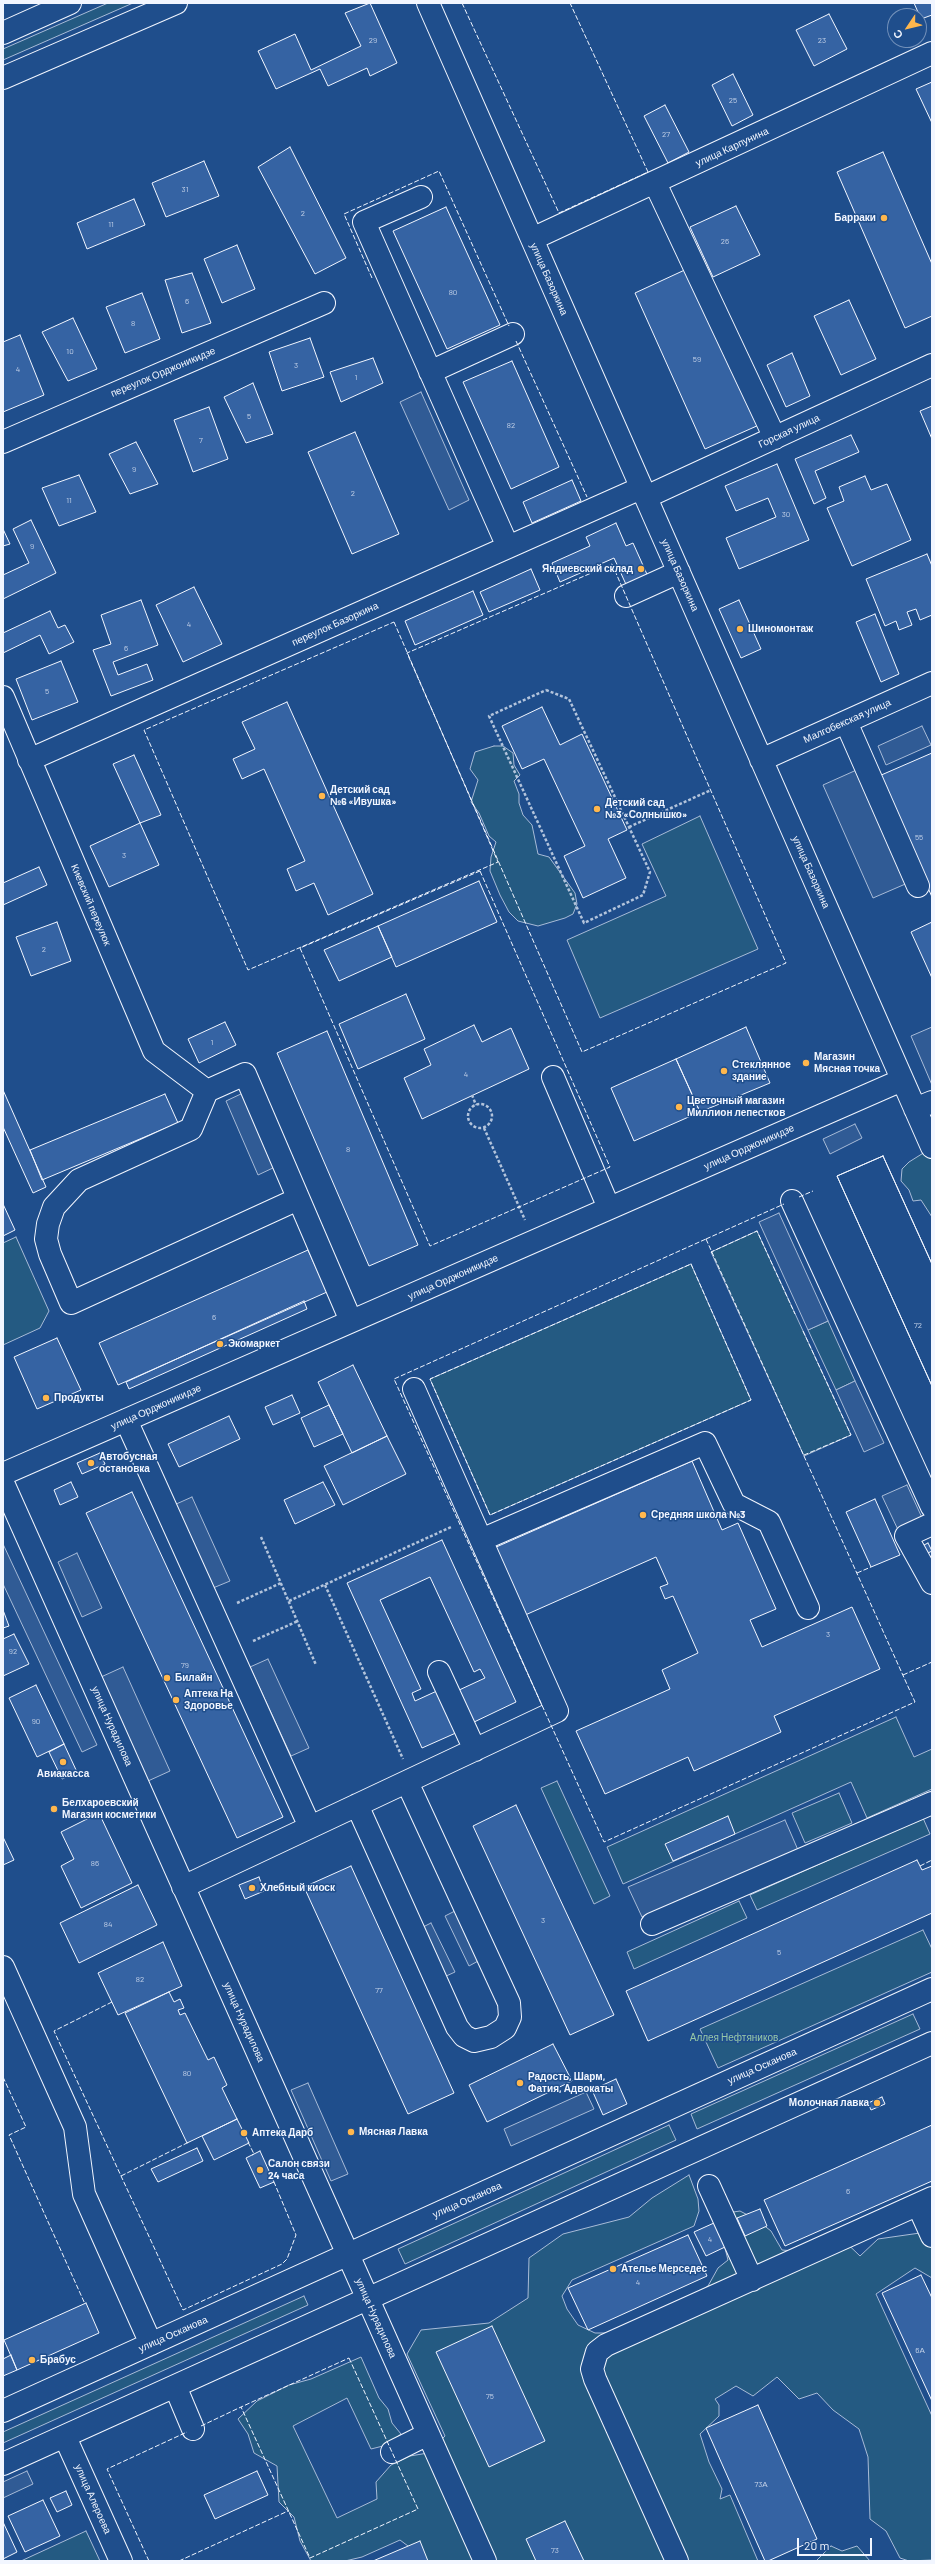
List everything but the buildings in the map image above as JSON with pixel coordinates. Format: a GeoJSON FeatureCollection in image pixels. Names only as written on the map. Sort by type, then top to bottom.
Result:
{"type":"FeatureCollection","features":[{"type":"Feature","properties":{"kind":"street"},"geometry":{"type":"LineString","coordinates":[[3,32],[70,3]]}},
{"type":"Feature","properties":{"kind":"street"},"geometry":{"type":"LineString","coordinates":[[3,78],[176,3]]}},
{"type":"Feature","properties":{"kind":"street","name":"улица Базоркина"},"geometry":{"type":"LineString","coordinates":[[428,3],[902,1080],[924,1106],[932,1147]]}},
{"type":"Feature","properties":{"kind":"street","name":"улица Карпунина"},"geometry":{"type":"LineString","coordinates":[[532,239],[932,53]]}},
{"type":"Feature","properties":{"kind":"street"},"geometry":{"type":"LineString","coordinates":[[655,182],[775,438]]}},
{"type":"Feature","properties":{"kind":"street"},"geometry":{"type":"LineString","coordinates":[[421,197],[364,222],[508,547]]}},
{"type":"Feature","properties":{"kind":"street","name":"переулок Орджоникидзе"},"geometry":{"type":"LineString","coordinates":[[3,442],[324,303]]}},
{"type":"Feature","properties":{"kind":"street"},"geometry":{"type":"LineString","coordinates":[[430,372],[513,334]]}},
{"type":"Feature","properties":{"kind":"street","name":"Горская улица"},"geometry":{"type":"LineString","coordinates":[[643,493],[775,438],[932,365]]}},
{"type":"Feature","properties":{"kind":"street","name":"переулок Базоркина"},"geometry":{"type":"LineString","coordinates":[[29,760],[508,547],[643,493]]}},
{"type":"Feature","properties":{"kind":"street"},"geometry":{"type":"LineString","coordinates":[[626,596],[679,572]]}},
{"type":"Feature","properties":{"kind":"street","name":"Малгобекская улица"},"geometry":{"type":"LineString","coordinates":[[761,760],[932,683]]}},
{"type":"Feature","properties":{"kind":"street","name":"Киевский переулок"},"geometry":{"type":"LineString","coordinates":[[3,697],[154,1051],[207,1091]]}},
{"type":"Feature","properties":{"kind":"street"},"geometry":{"type":"LineString","coordinates":[[846,722],[918,886]]}},
{"type":"Feature","properties":{"kind":"street"},"geometry":{"type":"LineString","coordinates":[[298,1199],[71,1303],[50,1254],[46,1239],[48,1224],[54,1207],[78,1180],[191,1129],[207,1091],[245,1074],[351,1321]]}},
{"type":"Feature","properties":{"kind":"street"},"geometry":{"type":"LineString","coordinates":[[553,1077],[609,1208]]}},
{"type":"Feature","properties":{"kind":"street","name":"улица Орджоникидзе"},"geometry":{"type":"LineString","coordinates":[[3,1474],[902,1080]]}},
{"type":"Feature","properties":{"kind":"street"},"geometry":{"type":"LineString","coordinates":[[792,1201],[932,1507]]}},
{"type":"Feature","properties":{"kind":"street"},"geometry":{"type":"LineString","coordinates":[[183,1887],[557,1711],[414,1389]]}},
{"type":"Feature","properties":{"kind":"street"},"geometry":{"type":"LineString","coordinates":[[126,1420],[310,1827]]}},
{"type":"Feature","properties":{"kind":"street"},"geometry":{"type":"LineString","coordinates":[[481,1540],[705,1443],[734,1504],[769,1522],[808,1608]]}},
{"type":"Feature","properties":{"kind":"street","name":"улица Нурадилова"},"geometry":{"type":"LineString","coordinates":[[3,1483],[485,2561]]}},
{"type":"Feature","properties":{"kind":"street"},"geometry":{"type":"LineString","coordinates":[[932,1524],[906,1536],[932,1583]]}},
{"type":"Feature","properties":{"kind":"street"},"geometry":{"type":"LineString","coordinates":[[439,1672],[475,1750]]}},
{"type":"Feature","properties":{"kind":"street"},"geometry":{"type":"LineString","coordinates":[[357,1805],[457,2027],[464,2036],[474,2041],[491,2037],[505,2028],[510,2017],[509,2003],[410,1781]]}},
{"type":"Feature","properties":{"kind":"street"},"geometry":{"type":"LineString","coordinates":[[652,1924],[932,1803]]}},
{"type":"Feature","properties":{"kind":"street"},"geometry":{"type":"LineString","coordinates":[[3,1967],[75,2127],[84,2194],[151,2344]]}},
{"type":"Feature","properties":{"kind":"street","name":"улица Осканова"},"geometry":{"type":"LineString","coordinates":[[3,2411],[932,1989]]}},
{"type":"Feature","properties":{"kind":"street"},"geometry":{"type":"LineString","coordinates":[[3,2464],[932,2043]]}},
{"type":"Feature","properties":{"kind":"street"},"geometry":{"type":"LineString","coordinates":[[709,2186],[752,2280]]}},
{"type":"Feature","properties":{"kind":"street"},"geometry":{"type":"LineString","coordinates":[[677,2561],[595,2379],[593,2360],[598,2352],[606,2345],[925,2201],[932,2236]]}},
{"type":"Feature","properties":{"kind":"street"},"geometry":{"type":"LineString","coordinates":[[175,2386],[193,2429]]}},
{"type":"Feature","properties":{"kind":"street"},"geometry":{"type":"LineString","coordinates":[[392,2452],[428,2434]]}},
{"type":"Feature","properties":{"kind":"street","name":"улица Алероева"},"geometry":{"type":"LineString","coordinates":[[65,2437],[121,2561]]}},
{"type":"Feature","properties":{"kind":"path"},"geometry":{"type":"LineString","coordinates":[[546,690],[569,699],[629,827],[650,872],[643,896],[584,923],[489,716],[546,690]]}},
{"type":"Feature","properties":{"kind":"path"},"geometry":{"type":"LineString","coordinates":[[629,827],[711,790]]}},
{"type":"Feature","properties":{"kind":"path"},"geometry":{"type":"LineString","coordinates":[[472,1095],[476,1105]]}},
{"type":"Feature","properties":{"kind":"path"},"geometry":{"type":"LineString","coordinates":[[476,1105],[486,1106],[491,1112],[490,1123],[484,1128],[472,1126],[468,1119],[469,1111],[476,1105]]}},
{"type":"Feature","properties":{"kind":"path"},"geometry":{"type":"LineString","coordinates":[[484,1128],[525,1220]]}},
{"type":"Feature","properties":{"kind":"path"},"geometry":{"type":"LineString","coordinates":[[289,1601],[325,1586],[451,1527]]}},
{"type":"Feature","properties":{"kind":"path"},"geometry":{"type":"LineString","coordinates":[[262,1537],[316,1665]]}},
{"type":"Feature","properties":{"kind":"path"},"geometry":{"type":"LineString","coordinates":[[237,1603],[281,1583]]}},
{"type":"Feature","properties":{"kind":"path"},"geometry":{"type":"LineString","coordinates":[[325,1586],[410,1781]]}},
{"type":"Feature","properties":{"kind":"path"},"geometry":{"type":"LineString","coordinates":[[253,1641],[298,1621]]}},
{"type":"Feature","properties":{"kind":"green space"},"geometry":{"type":"Polygon","coordinates":[[[108,3],[133,3],[3,60],[3,49],[108,3]]]}},
{"type":"Feature","properties":{"kind":"green space"},"geometry":{"type":"Polygon","coordinates":[[[494,746],[503,746],[513,753],[514,765],[520,775],[514,781],[519,794],[519,803],[523,815],[532,825],[538,854],[549,857],[575,893],[577,904],[573,914],[565,918],[538,926],[518,921],[509,912],[490,871],[491,857],[496,842],[489,836],[479,813],[471,802],[478,780],[470,769],[475,752],[494,746]]]}},
{"type":"Feature","properties":{"kind":"green space"},"geometry":{"type":"Polygon","coordinates":[[[700,816],[758,949],[600,1018],[567,940],[666,896],[642,844],[700,816]]]}},
{"type":"Feature","properties":{"kind":"green space"},"geometry":{"type":"Polygon","coordinates":[[[925,1152],[932,1154],[932,1217],[921,1200],[913,1201],[909,1190],[901,1181],[902,1169],[909,1162],[925,1152]]]}},
{"type":"Feature","properties":{"kind":"green space"},"geometry":{"type":"Polygon","coordinates":[[[757,1231],[851,1435],[804,1456],[711,1252],[757,1231]]]}},
{"type":"Feature","properties":{"kind":"green space"},"geometry":{"type":"Polygon","coordinates":[[[16,1237],[49,1311],[40,1328],[3,1345],[3,1243],[16,1237]]]}},
{"type":"Feature","properties":{"kind":"green space"},"geometry":{"type":"Polygon","coordinates":[[[691,1264],[751,1400],[490,1515],[430,1379],[691,1264]]]}},
{"type":"Feature","properties":{"kind":"green space"},"geometry":{"type":"Polygon","coordinates":[[[828,1321],[855,1381],[836,1390],[808,1330],[828,1321]]]}},
{"type":"Feature","properties":{"kind":"green space"},"geometry":{"type":"Polygon","coordinates":[[[896,1717],[914,1757],[932,1749],[932,1789],[867,1818],[851,1782],[623,1884],[607,1847],[896,1717]]]}},
{"type":"Feature","properties":{"kind":"green space"},"geometry":{"type":"Polygon","coordinates":[[[557,1781],[610,1896],[594,1904],[541,1788],[557,1781]]]}},
{"type":"Feature","properties":{"kind":"green space"},"geometry":{"type":"Polygon","coordinates":[[[839,1793],[852,1823],[805,1843],[792,1813],[839,1793]]]}},
{"type":"Feature","properties":{"kind":"green space"},"geometry":{"type":"Polygon","coordinates":[[[923,1818],[930,1834],[757,1910],[750,1895],[923,1818]]]}},
{"type":"Feature","properties":{"kind":"green space"},"geometry":{"type":"Polygon","coordinates":[[[739,1901],[747,1918],[634,1969],[627,1952],[739,1901]]]}},
{"type":"Feature","properties":{"kind":"green space","name":"Аллея Нефтяников"},"geometry":{"type":"Polygon","coordinates":[[[923,1930],[932,1949],[932,1972],[718,2068],[700,2029],[923,1930]]]}},
{"type":"Feature","properties":{"kind":"green space"},"geometry":{"type":"Polygon","coordinates":[[[913,2014],[920,2029],[697,2129],[691,2114],[913,2014]]]}},
{"type":"Feature","properties":{"kind":"green space"},"geometry":{"type":"Polygon","coordinates":[[[669,2125],[676,2140],[405,2264],[398,2249],[669,2125]]]}},
{"type":"Feature","properties":{"kind":"green space"},"geometry":{"type":"Polygon","coordinates":[[[689,2175],[698,2199],[699,2211],[694,2226],[572,2280],[562,2296],[567,2309],[578,2325],[595,2333],[616,2333],[685,2302],[708,2286],[718,2268],[728,2260],[718,2221],[727,2213],[740,2211],[757,2220],[771,2231],[782,2250],[795,2251],[834,2231],[860,2256],[878,2239],[920,2233],[932,2234],[932,2278],[915,2268],[876,2294],[932,2416],[932,2560],[909,2561],[900,2558],[886,2531],[870,2519],[868,2457],[859,2429],[833,2410],[817,2393],[799,2399],[777,2377],[753,2396],[736,2386],[715,2399],[719,2405],[719,2416],[700,2434],[709,2462],[722,2489],[720,2499],[730,2495],[758,2561],[428,2561],[400,2540],[362,2557],[345,2561],[311,2561],[300,2541],[294,2517],[279,2502],[277,2466],[254,2453],[248,2434],[238,2419],[257,2401],[289,2385],[311,2379],[361,2357],[379,2398],[388,2409],[392,2423],[401,2434],[387,2445],[371,2449],[347,2398],[293,2426],[337,2518],[377,2499],[376,2482],[391,2465],[410,2456],[428,2453],[445,2436],[407,2354],[421,2330],[489,2323],[528,2298],[529,2258],[563,2234],[629,2217],[652,2198],[689,2175]]]}},
{"type":"Feature","properties":{"kind":"green space"},"geometry":{"type":"Polygon","coordinates":[[[304,2296],[308,2305],[3,2443],[3,2432],[304,2296]]]}},
{"type":"Feature","properties":{"kind":"green space"},"geometry":{"type":"Polygon","coordinates":[[[86,2531],[100,2561],[21,2561],[86,2531]]]}},
{"type":"Feature","properties":{"kind":"green space"},"geometry":{"type":"Polygon","coordinates":[[[831,2546],[842,2551],[857,2546],[870,2561],[816,2561],[831,2546]]]}},
{"type":"Feature","properties":{"kind":"shaded area"},"geometry":{"type":"Polygon","coordinates":[[[421,392],[469,500],[449,510],[400,402],[421,392]]]}},
{"type":"Feature","properties":{"kind":"shaded area"},"geometry":{"type":"Polygon","coordinates":[[[922,726],[931,745],[886,765],[878,746],[922,726]]]}},
{"type":"Feature","properties":{"kind":"shaded area"},"geometry":{"type":"Polygon","coordinates":[[[861,768],[910,882],[873,898],[823,785],[861,768]]]}},
{"type":"Feature","properties":{"kind":"shaded area"},"geometry":{"type":"Polygon","coordinates":[[[932,1027],[932,1085],[911,1036],[932,1027]]]}},
{"type":"Feature","properties":{"kind":"shaded area"},"geometry":{"type":"Polygon","coordinates":[[[243,1093],[275,1167],[258,1175],[226,1101],[243,1093]]]}},
{"type":"Feature","properties":{"kind":"shaded area"},"geometry":{"type":"Polygon","coordinates":[[[855,1124],[862,1138],[830,1154],[823,1139],[855,1124]]]}},
{"type":"Feature","properties":{"kind":"shaded area"},"geometry":{"type":"Polygon","coordinates":[[[779,1213],[828,1321],[808,1330],[759,1222],[779,1213]]]}},
{"type":"Feature","properties":{"kind":"shaded area"},"geometry":{"type":"Polygon","coordinates":[[[855,1381],[884,1443],[864,1452],[836,1390],[855,1381]]]}},
{"type":"Feature","properties":{"kind":"shaded area"},"geometry":{"type":"Polygon","coordinates":[[[907,1485],[924,1522],[900,1534],[882,1496],[907,1485]]]}},
{"type":"Feature","properties":{"kind":"shaded area"},"geometry":{"type":"Polygon","coordinates":[[[192,1497],[230,1581],[213,1588],[174,1505],[192,1497]]]}},
{"type":"Feature","properties":{"kind":"shaded area"},"geometry":{"type":"Polygon","coordinates":[[[3,1544],[97,1745],[82,1752],[3,1584],[3,1544]]]}},
{"type":"Feature","properties":{"kind":"shaded area"},"geometry":{"type":"Polygon","coordinates":[[[77,1553],[102,1608],[82,1617],[58,1562],[77,1553]]]}},
{"type":"Feature","properties":{"kind":"shaded area"},"geometry":{"type":"Polygon","coordinates":[[[268,1659],[309,1748],[291,1756],[250,1667],[268,1659]]]}},
{"type":"Feature","properties":{"kind":"shaded area"},"geometry":{"type":"Polygon","coordinates":[[[123,1667],[170,1771],[148,1781],[101,1677],[123,1667]]]}},
{"type":"Feature","properties":{"kind":"shaded area"},"geometry":{"type":"Polygon","coordinates":[[[785,1820],[798,1850],[642,1917],[628,1887],[785,1820]]]}},
{"type":"Feature","properties":{"kind":"shaded area"},"geometry":{"type":"Polygon","coordinates":[[[457,1910],[480,1960],[469,1966],[445,1916],[457,1910]]]}},
{"type":"Feature","properties":{"kind":"shaded area"},"geometry":{"type":"Polygon","coordinates":[[[431,1923],[455,1972],[444,1977],[421,1928],[431,1923]]]}},
{"type":"Feature","properties":{"kind":"shaded area"},"geometry":{"type":"Polygon","coordinates":[[[308,2083],[348,2174],[331,2181],[291,2090],[308,2083]]]}},
{"type":"Feature","properties":{"kind":"shaded area"},"geometry":{"type":"Polygon","coordinates":[[[586,2092],[594,2109],[511,2146],[504,2129],[586,2092]]]}},
{"type":"Feature","properties":{"kind":"shaded area"},"geometry":{"type":"Polygon","coordinates":[[[27,2471],[33,2484],[3,2498],[3,2482],[27,2471]]]}},
{"type":"Feature","properties":{"kind":"fence"},"geometry":{"type":"LineString","coordinates":[[462,3],[559,213],[648,172],[570,3]]}},
{"type":"Feature","properties":{"kind":"fence"},"geometry":{"type":"LineString","coordinates":[[372,278],[344,214],[439,171],[509,326]]}},
{"type":"Feature","properties":{"kind":"fence"},"geometry":{"type":"LineString","coordinates":[[516,341],[587,497]]}},
{"type":"Feature","properties":{"kind":"fence"},"geometry":{"type":"LineString","coordinates":[[612,564],[786,963],[582,1052],[407,653],[612,564]]}},
{"type":"Feature","properties":{"kind":"fence"},"geometry":{"type":"LineString","coordinates":[[394,622],[498,862],[248,970],[144,730],[394,622]]}},
{"type":"Feature","properties":{"kind":"fence"},"geometry":{"type":"LineString","coordinates":[[480,871],[610,1167],[430,1246],[300,948],[480,871]]}},
{"type":"Feature","properties":{"kind":"fence"},"geometry":{"type":"LineString","coordinates":[[799,1197],[813,1191]]}},
{"type":"Feature","properties":{"kind":"fence"},"geometry":{"type":"LineString","coordinates":[[706,1239],[784,1204]]}},
{"type":"Feature","properties":{"kind":"fence"},"geometry":{"type":"LineString","coordinates":[[712,1253],[711,1252],[757,1231],[795,1314]]}},
{"type":"Feature","properties":{"kind":"fence"},"geometry":{"type":"LineString","coordinates":[[706,1239],[915,1702],[604,1842],[394,1379],[706,1239]]}},
{"type":"Feature","properties":{"kind":"fence"},"geometry":{"type":"LineString","coordinates":[[691,1264],[751,1400],[490,1515],[430,1379],[691,1264]]}},
{"type":"Feature","properties":{"kind":"fence"},"geometry":{"type":"LineString","coordinates":[[803,1331],[851,1435],[804,1455]]}},
{"type":"Feature","properties":{"kind":"fence"},"geometry":{"type":"LineString","coordinates":[[857,1573],[871,1567]]}},
{"type":"Feature","properties":{"kind":"fence"},"geometry":{"type":"LineString","coordinates":[[903,1675],[932,1662]]}},
{"type":"Feature","properties":{"kind":"fence"},"geometry":{"type":"LineString","coordinates":[[920,1866],[932,1860]]}},
{"type":"Feature","properties":{"kind":"fence"},"geometry":{"type":"LineString","coordinates":[[112,2002],[54,2031],[183,2310],[282,2264],[287,2259],[296,2235],[274,2182],[272,2183]]}},
{"type":"Feature","properties":{"kind":"fence"},"geometry":{"type":"LineString","coordinates":[[3,2077],[26,2127],[9,2135],[85,2304]]}},
{"type":"Feature","properties":{"kind":"fence"},"geometry":{"type":"LineString","coordinates":[[121,2176],[189,2142]]}},
{"type":"Feature","properties":{"kind":"fence"},"geometry":{"type":"LineString","coordinates":[[248,2142],[254,2154],[252,2155]]}},
{"type":"Feature","properties":{"kind":"fence"},"geometry":{"type":"LineString","coordinates":[[349,2358],[418,2509],[310,2558],[241,2407],[349,2358]]}},
{"type":"Feature","properties":{"kind":"fence"},"geometry":{"type":"LineString","coordinates":[[201,2426],[241,2407]]}},
{"type":"Feature","properties":{"kind":"fence"},"geometry":{"type":"LineString","coordinates":[[149,2561],[107,2469],[187,2432]]}},
{"type":"Feature","properties":{"kind":"fence"},"geometry":{"type":"LineString","coordinates":[[179,2561],[288,2511]]}},
{"type":"Feature","properties":{"kind":"place","name":"Барраки"},"geometry":{"type":"Point","coordinates":[884,218]}},
{"type":"Feature","properties":{"kind":"place","name":"Яндиевский склад"},"geometry":{"type":"Point","coordinates":[641,569]}},
{"type":"Feature","properties":{"kind":"place","name":"Шиномонтаж"},"geometry":{"type":"Point","coordinates":[740,629]}},
{"type":"Feature","properties":{"kind":"place","name":"Детский сад №6 «Ивушка»"},"geometry":{"type":"Point","coordinates":[322,796]}},
{"type":"Feature","properties":{"kind":"place","name":"Детский сад №3 «Солнышко»"},"geometry":{"type":"Point","coordinates":[597,809]}},
{"type":"Feature","properties":{"kind":"place","name":"Магазин Мясная точка"},"geometry":{"type":"Point","coordinates":[806,1063]}},
{"type":"Feature","properties":{"kind":"place","name":"Стеклянное здание"},"geometry":{"type":"Point","coordinates":[724,1071]}},
{"type":"Feature","properties":{"kind":"place","name":"Цветочный магазин Миллион лепестков"},"geometry":{"type":"Point","coordinates":[679,1107]}},
{"type":"Feature","properties":{"kind":"place","name":"Экомаркет"},"geometry":{"type":"Point","coordinates":[220,1344]}},
{"type":"Feature","properties":{"kind":"place","name":"Продукты"},"geometry":{"type":"Point","coordinates":[46,1398]}},
{"type":"Feature","properties":{"kind":"place","name":"Автобусная остановка"},"geometry":{"type":"Point","coordinates":[91,1463]}},
{"type":"Feature","properties":{"kind":"place","name":"Средняя школа №3"},"geometry":{"type":"Point","coordinates":[643,1515]}},
{"type":"Feature","properties":{"kind":"place","name":"Билайн"},"geometry":{"type":"Point","coordinates":[167,1678]}},
{"type":"Feature","properties":{"kind":"place","name":"Аптека На Здоровье"},"geometry":{"type":"Point","coordinates":[176,1700]}},
{"type":"Feature","properties":{"kind":"place","name":"Авиакасса"},"geometry":{"type":"Point","coordinates":[63,1762]}},
{"type":"Feature","properties":{"kind":"place","name":"Белхароевский Магазин косметики"},"geometry":{"type":"Point","coordinates":[54,1809]}},
{"type":"Feature","properties":{"kind":"place","name":"Хлебный киоск"},"geometry":{"type":"Point","coordinates":[252,1888]}},
{"type":"Feature","properties":{"kind":"place","name":"Радость, Шарм, Фатия, Адвокаты"},"geometry":{"type":"Point","coordinates":[520,2083]}},
{"type":"Feature","properties":{"kind":"place","name":"Молочная лавка"},"geometry":{"type":"Point","coordinates":[877,2103]}},
{"type":"Feature","properties":{"kind":"place","name":"Мясная Лавка"},"geometry":{"type":"Point","coordinates":[351,2132]}},
{"type":"Feature","properties":{"kind":"place","name":"Аптека Дарб"},"geometry":{"type":"Point","coordinates":[244,2133]}},
{"type":"Feature","properties":{"kind":"place","name":"Салон связи 24 часа"},"geometry":{"type":"Point","coordinates":[260,2170]}},
{"type":"Feature","properties":{"kind":"place","name":"Ателье Мерседес"},"geometry":{"type":"Point","coordinates":[613,2269]}},
{"type":"Feature","properties":{"kind":"place","name":"Брабус"},"geometry":{"type":"Point","coordinates":[32,2360]}}]}
